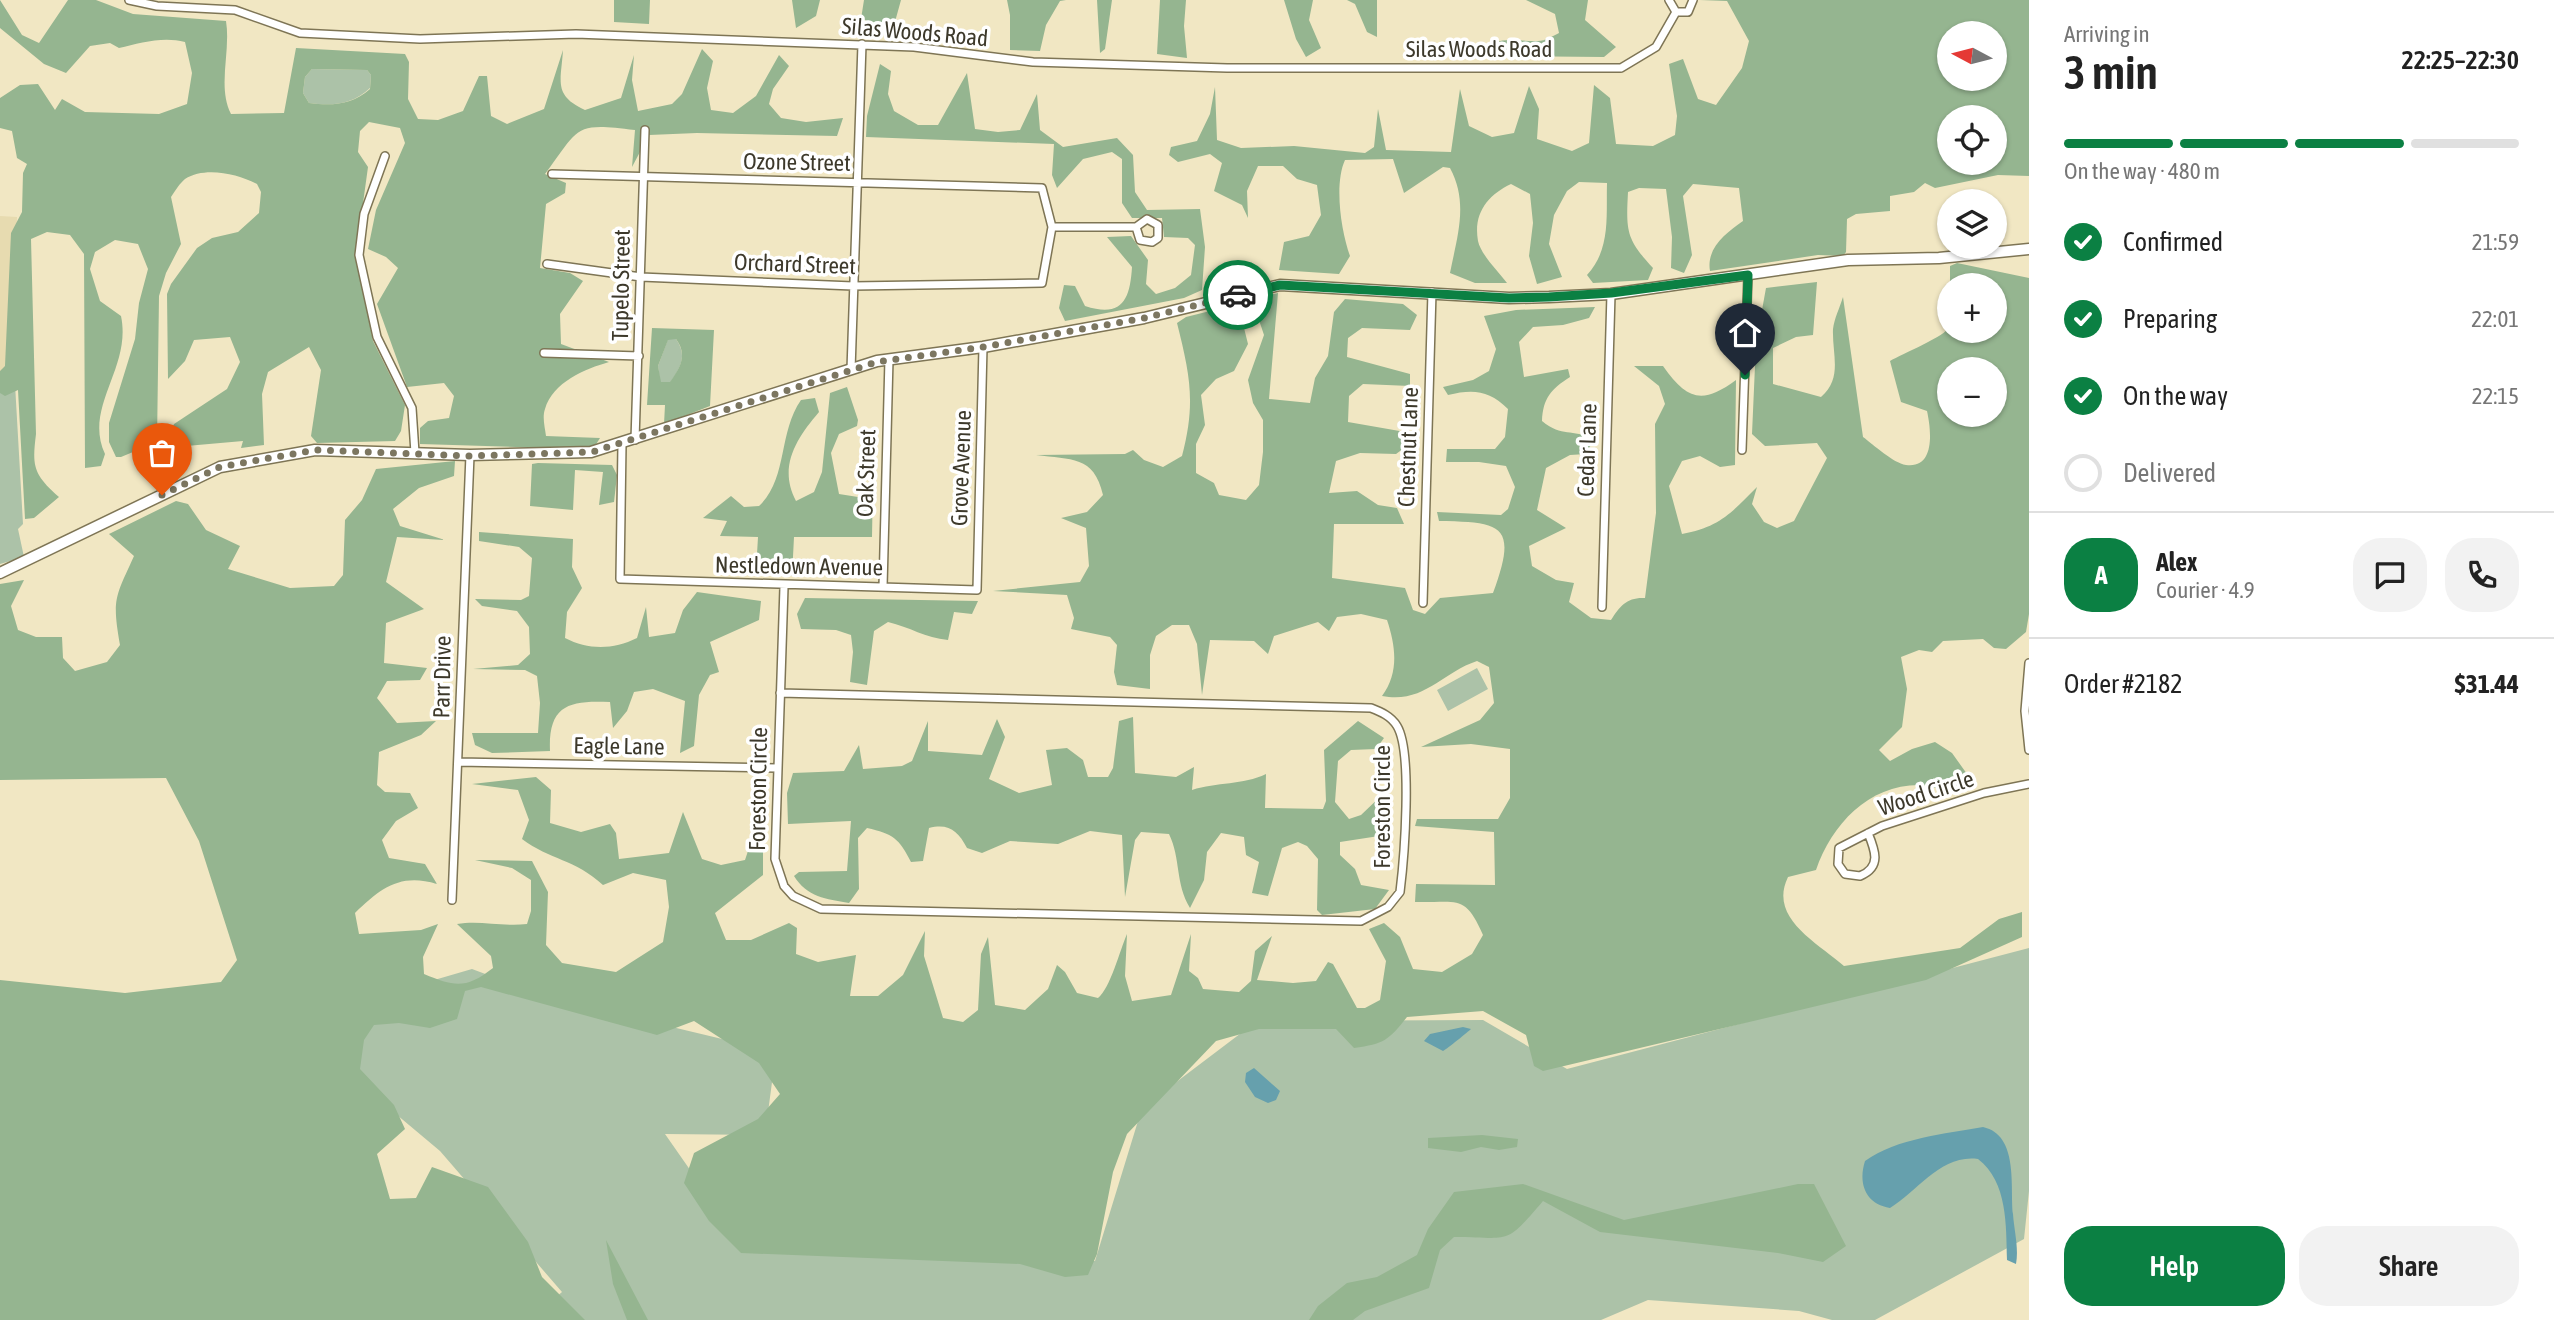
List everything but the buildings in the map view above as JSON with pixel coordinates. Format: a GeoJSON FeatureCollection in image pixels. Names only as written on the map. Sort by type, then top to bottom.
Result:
{"type":"FeatureCollection","features":[{"type":"Feature","properties":{"kind":"main road"},"geometry":{"type":"LineString","coordinates":[[0,573],[220,467],[315,450],[470,456],[592,452],[889,359],[983,347],[1144,318],[1280,285],[1509,298],[1611,293],[1848,260],[1939,258],[2029,249]]}},
{"type":"Feature","properties":{"kind":"street","name":"Silas Woods Road"},"geometry":{"type":"LineString","coordinates":[[129,0],[157,6],[236,10],[280,27],[328,35],[449,39],[568,34],[862,44],[914,47],[1009,60],[1227,68],[1606,70],[1621,68],[1647,55],[1665,35],[1676,12],[1688,12],[1693,0]]}},
{"type":"Feature","properties":{"kind":"street"},"geometry":{"type":"LineString","coordinates":[[1669,0],[1676,12]]}},
{"type":"Feature","properties":{"kind":"street"},"geometry":{"type":"LineString","coordinates":[[851,370],[862,44]]}},
{"type":"Feature","properties":{"kind":"street","name":"Tupelo Street"},"geometry":{"type":"LineString","coordinates":[[635,440],[645,130]]}},
{"type":"Feature","properties":{"kind":"street"},"geometry":{"type":"LineString","coordinates":[[385,156],[364,214],[359,255],[377,337],[412,408],[415,453]]}},
{"type":"Feature","properties":{"kind":"street","name":"Ozone Street"},"geometry":{"type":"LineString","coordinates":[[552,174],[1042,188],[1052,227]]}},
{"type":"Feature","properties":{"kind":"street"},"geometry":{"type":"LineString","coordinates":[[1052,227],[1136,227]]}},
{"type":"Feature","properties":{"kind":"street","name":"Orchard Street"},"geometry":{"type":"LineString","coordinates":[[547,264],[641,277],[853,286],[1042,283],[1052,227]]}},
{"type":"Feature","properties":{"kind":"street"},"geometry":{"type":"LineString","coordinates":[[1742,450],[1748,275]]}},
{"type":"Feature","properties":{"kind":"street","name":"Chestnut Lane"},"geometry":{"type":"LineString","coordinates":[[1423,603],[1432,292]]}},
{"type":"Feature","properties":{"kind":"street","name":"Cedar Lane"},"geometry":{"type":"LineString","coordinates":[[1602,607],[1611,293]]}},
{"type":"Feature","properties":{"kind":"street","name":"Grove Avenue"},"geometry":{"type":"LineString","coordinates":[[976,590],[983,347]]}},
{"type":"Feature","properties":{"kind":"street"},"geometry":{"type":"LineString","coordinates":[[544,353],[639,356]]}},
{"type":"Feature","properties":{"kind":"street","name":"Oak Street"},"geometry":{"type":"LineString","coordinates":[[883,587],[889,359]]}},
{"type":"Feature","properties":{"kind":"street","name":"Nestledown Avenue"},"geometry":{"type":"LineString","coordinates":[[622,444],[620,579],[784,587],[976,590]]}},
{"type":"Feature","properties":{"kind":"street","name":"Parr Drive"},"geometry":{"type":"LineString","coordinates":[[452,900],[470,456]]}},
{"type":"Feature","properties":{"kind":"street","name":"Foreston Circle"},"geometry":{"type":"LineString","coordinates":[[780,693],[1371,708],[1385,713],[1396,724],[1406,754],[1400,892],[1388,908],[1360,921],[821,909],[793,896],[778,873],[775,859],[777,768],[784,587]]}},
{"type":"Feature","properties":{"kind":"street"},"geometry":{"type":"LineString","coordinates":[[2029,663],[2025,711],[2029,750]]}},
{"type":"Feature","properties":{"kind":"street","name":"Eagle Lane"},"geometry":{"type":"LineString","coordinates":[[459,762],[777,768]]}},
{"type":"Feature","properties":{"kind":"street","name":"Wood Circle"},"geometry":{"type":"LineString","coordinates":[[1868,833],[1876,860],[1866,874],[1849,875],[1841,870],[1837,856],[1839,848],[1868,833],[1981,794],[2029,784]]}},
{"type":"Feature","properties":{"kind":"shaded area"},"geometry":{"type":"Polygon","coordinates":[[[0,216],[17,217],[15,380],[0,380],[0,216]]]}},
{"type":"Feature","properties":{"kind":"green space"},"geometry":{"type":"Polygon","coordinates":[[[0,0],[22,35],[39,43],[68,0],[96,0],[133,14],[226,21],[225,92],[231,114],[284,113],[296,48],[405,54],[409,62],[408,99],[418,119],[438,120],[463,111],[479,76],[487,76],[491,116],[507,124],[544,109],[563,50],[563,93],[585,110],[621,98],[634,55],[632,80],[638,111],[672,104],[682,94],[702,49],[713,61],[707,88],[711,110],[733,113],[756,96],[779,55],[789,66],[773,89],[769,104],[781,118],[806,122],[843,118],[837,136],[697,133],[649,135],[632,167],[635,130],[589,128],[580,131],[565,146],[545,174],[566,183],[565,193],[546,204],[540,268],[570,273],[583,281],[560,314],[561,344],[609,362],[590,368],[562,384],[549,400],[544,412],[544,422],[546,436],[600,438],[595,446],[546,448],[420,444],[420,428],[428,421],[449,418],[454,396],[444,383],[407,387],[377,304],[398,268],[386,257],[368,249],[376,210],[405,143],[400,128],[369,122],[360,131],[358,152],[368,167],[356,254],[373,341],[405,405],[401,431],[395,441],[317,443],[311,436],[321,370],[309,347],[268,372],[262,394],[264,445],[241,448],[243,441],[175,447],[171,431],[174,424],[227,389],[240,362],[230,337],[194,340],[185,361],[168,379],[167,294],[171,284],[197,248],[212,238],[238,232],[259,213],[261,192],[257,184],[241,177],[212,172],[185,179],[171,197],[181,244],[166,273],[159,296],[157,442],[121,457],[116,457],[109,442],[109,423],[135,339],[139,303],[148,269],[138,244],[115,240],[95,252],[90,269],[100,301],[121,316],[123,335],[100,420],[100,437],[105,454],[101,466],[85,468],[84,254],[70,235],[47,232],[31,239],[36,434],[34,454],[39,475],[59,497],[34,518],[25,519],[18,390],[5,396],[0,393],[0,371],[5,366],[11,233],[22,212],[23,173],[27,164],[17,158],[12,131],[0,128],[0,98],[20,85],[38,84],[55,110],[62,99],[85,112],[159,114],[187,104],[192,73],[185,42],[168,40],[119,48],[110,43],[90,46],[66,73],[44,64],[0,28],[0,0]],[[312,69],[305,77],[303,93],[309,103],[334,104],[349,101],[370,89],[371,75],[367,70],[312,69]]]}},
{"type":"Feature","properties":{"kind":"green space"},"geometry":{"type":"Polygon","coordinates":[[[614,0],[650,0],[649,24],[614,22],[614,0]]]}},
{"type":"Feature","properties":{"kind":"green space"},"geometry":{"type":"Polygon","coordinates":[[[792,0],[820,0],[816,16],[796,28],[792,0]]]}},
{"type":"Feature","properties":{"kind":"green space"},"geometry":{"type":"Polygon","coordinates":[[[864,0],[901,0],[893,29],[861,19],[864,0]]]}},
{"type":"Feature","properties":{"kind":"green space"},"geometry":{"type":"Polygon","coordinates":[[[1007,0],[1066,0],[1060,1],[1046,25],[1040,51],[1010,50],[1007,0]]]}},
{"type":"Feature","properties":{"kind":"green space"},"geometry":{"type":"Polygon","coordinates":[[[1097,0],[1112,0],[1105,49],[1100,53],[1097,0]]]}},
{"type":"Feature","properties":{"kind":"green space"},"geometry":{"type":"Polygon","coordinates":[[[1160,0],[1186,0],[1184,26],[1187,58],[1157,54],[1160,0]]]}},
{"type":"Feature","properties":{"kind":"green space"},"geometry":{"type":"Polygon","coordinates":[[[1284,0],[1313,0],[1309,20],[1321,48],[1306,57],[1296,39],[1284,0]]]}},
{"type":"Feature","properties":{"kind":"green space"},"geometry":{"type":"Polygon","coordinates":[[[1347,0],[1377,0],[1377,37],[1367,32],[1355,4],[1347,0]]]}},
{"type":"Feature","properties":{"kind":"green space"},"geometry":{"type":"Polygon","coordinates":[[[1526,0],[1588,0],[1585,20],[1616,47],[1604,57],[1481,56],[1499,41],[1541,41],[1559,33],[1555,14],[1526,0]]]}},
{"type":"Feature","properties":{"kind":"green space"},"geometry":{"type":"Polygon","coordinates":[[[1700,0],[2029,0],[2029,176],[1998,175],[1935,188],[1925,183],[1914,192],[1890,196],[1890,211],[1856,214],[1847,219],[1846,252],[1843,256],[1818,255],[1710,271],[1714,248],[1743,221],[1739,188],[1693,184],[1683,196],[1692,255],[1684,273],[1671,268],[1672,237],[1666,189],[1639,188],[1628,192],[1627,216],[1630,234],[1637,249],[1653,268],[1648,280],[1593,283],[1587,275],[1595,265],[1604,243],[1607,183],[1579,182],[1567,191],[1554,215],[1549,244],[1562,277],[1537,284],[1529,256],[1533,223],[1530,194],[1511,184],[1489,199],[1480,214],[1477,231],[1483,252],[1507,283],[1475,283],[1450,273],[1460,207],[1456,181],[1450,168],[1443,167],[1404,193],[1393,159],[1345,160],[1339,194],[1350,256],[1339,274],[1279,270],[1284,242],[1309,236],[1321,215],[1317,185],[1297,179],[1283,166],[1258,166],[1247,191],[1248,218],[1242,205],[1214,191],[1222,163],[1210,154],[1178,162],[1169,155],[1171,147],[1197,141],[1210,114],[1215,87],[1217,140],[1241,148],[1294,146],[1365,153],[1374,147],[1378,109],[1386,150],[1451,152],[1460,89],[1469,126],[1492,137],[1514,133],[1529,86],[1539,109],[1537,139],[1572,151],[1589,143],[1594,85],[1610,98],[1616,144],[1653,146],[1675,135],[1677,116],[1669,64],[1683,59],[1698,99],[1716,105],[1742,68],[1749,41],[1727,1],[1700,0]]]}},
{"type":"Feature","properties":{"kind":"green space"},"geometry":{"type":"Polygon","coordinates":[[[880,64],[891,71],[888,94],[894,111],[918,125],[938,125],[967,73],[975,129],[998,132],[1020,130],[1037,94],[1040,130],[1063,147],[1117,138],[1133,155],[1135,192],[1147,210],[1200,209],[1205,247],[1202,290],[1184,298],[1065,321],[1059,308],[1064,285],[1075,286],[1085,306],[1098,309],[1116,308],[1126,297],[1132,267],[1107,237],[1131,236],[1148,260],[1146,284],[1156,294],[1175,288],[1191,275],[1195,245],[1188,238],[1164,237],[1162,218],[1132,218],[1122,203],[1122,159],[1112,152],[1083,159],[1057,188],[1052,175],[1054,144],[866,137],[867,116],[880,64]]]}},
{"type":"Feature","properties":{"kind":"green space"},"geometry":{"type":"Polygon","coordinates":[[[312,69],[367,70],[371,75],[370,88],[356,98],[341,103],[309,103],[303,93],[305,77],[312,69]]]}},
{"type":"Feature","properties":{"kind":"green space"},"geometry":{"type":"Polygon","coordinates":[[[1957,263],[2005,273],[1950,273],[1950,266],[1957,263]]]}},
{"type":"Feature","properties":{"kind":"green space"},"geometry":{"type":"Polygon","coordinates":[[[2007,273],[2029,278],[2029,614],[2026,632],[2006,649],[1994,648],[1983,639],[1943,641],[1932,652],[1919,650],[1901,657],[1907,689],[1902,727],[1879,750],[1890,761],[1912,749],[1935,742],[1952,753],[1967,774],[1964,784],[1940,788],[1902,786],[1869,799],[1855,810],[1832,837],[1816,870],[1788,877],[1784,892],[1785,905],[1798,928],[1844,966],[1960,948],[1999,919],[2022,912],[2022,937],[1926,980],[1543,1071],[1534,1066],[1526,1035],[1483,1011],[1407,1017],[1385,1040],[1354,1048],[1336,1029],[1259,1029],[1216,1041],[1127,1134],[1113,1172],[1097,1254],[1088,1275],[1065,1277],[1020,1264],[741,1253],[709,1221],[684,1183],[694,1153],[758,1119],[780,1094],[759,1063],[694,1021],[657,1035],[481,987],[465,991],[457,1019],[430,1028],[399,1023],[374,1025],[364,1040],[360,1069],[394,1105],[405,1129],[377,1154],[390,1199],[416,1198],[432,1167],[488,1187],[528,1242],[542,1277],[585,1320],[0,1320],[0,980],[125,993],[221,982],[237,960],[199,841],[166,778],[0,780],[0,584],[24,580],[11,606],[18,630],[36,637],[62,637],[63,658],[75,671],[107,662],[120,645],[116,618],[117,599],[134,556],[109,534],[176,501],[188,504],[206,530],[240,546],[228,569],[290,588],[334,586],[343,575],[345,520],[362,500],[376,469],[455,461],[454,476],[419,488],[393,509],[400,526],[445,540],[397,537],[386,582],[424,609],[386,623],[384,663],[427,668],[420,680],[387,681],[377,698],[397,723],[436,721],[421,735],[379,752],[377,785],[385,792],[410,793],[418,808],[396,821],[382,840],[389,858],[425,864],[437,884],[412,880],[392,885],[355,913],[359,934],[421,930],[438,924],[423,957],[424,974],[444,982],[460,984],[475,980],[493,968],[491,956],[457,924],[527,924],[531,911],[531,880],[512,868],[475,860],[532,861],[548,892],[546,945],[562,963],[616,972],[663,942],[669,907],[666,880],[633,873],[603,885],[593,876],[522,839],[529,820],[518,790],[472,784],[536,777],[551,790],[550,823],[581,832],[610,824],[616,833],[619,859],[669,853],[683,812],[702,859],[721,865],[745,860],[763,806],[763,875],[715,913],[726,940],[751,940],[789,923],[797,928],[796,954],[818,962],[856,955],[850,996],[878,996],[903,975],[925,931],[924,956],[943,1018],[963,1022],[978,1010],[981,954],[988,937],[995,1005],[1025,1010],[1048,989],[1057,965],[1065,972],[1077,993],[1098,998],[1111,978],[1127,934],[1125,976],[1132,1001],[1171,995],[1191,934],[1189,971],[1198,978],[1203,989],[1239,992],[1251,981],[1255,951],[1272,936],[1257,980],[1293,983],[1316,981],[1328,962],[1333,964],[1357,1008],[1365,1008],[1380,1000],[1386,961],[1369,929],[1384,923],[1400,937],[1413,969],[1442,972],[1472,954],[1483,935],[1465,906],[1450,902],[1415,902],[1416,884],[1495,885],[1494,832],[1415,826],[1417,819],[1498,819],[1510,798],[1510,749],[1471,744],[1421,747],[1480,720],[1494,703],[1489,667],[1477,661],[1421,692],[1409,696],[1382,696],[1393,669],[1394,650],[1390,630],[1387,620],[1361,614],[1337,617],[1329,631],[1318,622],[1274,636],[1268,654],[1254,641],[1210,640],[1202,695],[1197,644],[1189,625],[1172,625],[1156,636],[1150,655],[1150,689],[1117,685],[1114,672],[1117,645],[1110,637],[1071,629],[1074,618],[1067,595],[993,591],[1080,582],[1089,566],[1086,528],[1061,518],[1087,512],[1103,495],[1099,482],[1087,466],[1079,462],[1036,455],[1125,454],[1133,450],[1144,460],[1163,467],[1182,456],[1189,420],[1190,389],[1177,323],[1186,317],[1234,305],[1239,308],[1248,344],[1234,371],[1216,379],[1201,395],[1205,425],[1196,444],[1196,473],[1214,483],[1219,495],[1246,500],[1259,485],[1263,452],[1263,420],[1253,403],[1248,380],[1264,335],[1252,299],[1278,293],[1269,399],[1310,403],[1315,378],[1328,356],[1334,312],[1345,299],[1403,304],[1417,315],[1410,330],[1362,328],[1348,338],[1347,357],[1410,374],[1410,386],[1363,384],[1349,396],[1348,422],[1411,433],[1411,443],[1396,454],[1360,453],[1336,461],[1329,493],[1357,491],[1378,505],[1397,508],[1404,524],[1334,524],[1332,578],[1405,588],[1413,610],[1425,614],[1440,598],[1493,593],[1504,553],[1504,541],[1499,532],[1491,526],[1439,521],[1437,512],[1501,515],[1508,509],[1515,487],[1506,466],[1479,462],[1446,462],[1447,449],[1495,449],[1505,437],[1508,409],[1487,395],[1465,392],[1448,395],[1443,387],[1473,380],[1489,371],[1496,349],[1484,316],[1516,310],[1595,307],[1589,318],[1563,325],[1533,327],[1519,342],[1524,377],[1568,369],[1570,377],[1553,390],[1546,400],[1542,421],[1556,429],[1594,439],[1586,454],[1570,455],[1546,468],[1537,510],[1566,528],[1529,546],[1532,566],[1556,580],[1574,583],[1569,602],[1591,618],[1611,620],[1625,603],[1645,598],[1656,513],[1655,424],[1665,404],[1659,386],[1634,366],[1663,366],[1680,386],[1696,395],[1714,393],[1736,380],[1735,465],[1720,467],[1700,456],[1682,461],[1669,486],[1682,534],[1724,518],[1757,487],[1752,504],[1764,522],[1777,528],[1794,521],[1827,458],[1817,443],[1765,446],[1752,434],[1756,343],[1766,288],[1817,282],[1813,335],[1796,337],[1773,348],[1773,384],[1821,397],[1828,390],[1834,374],[1833,329],[1843,297],[1863,437],[1901,464],[1916,465],[1922,461],[1927,454],[1930,437],[1927,411],[1901,402],[1890,361],[1937,337],[1937,343],[2007,343],[2007,273]]]}},
{"type":"Feature","properties":{"kind":"green space"},"geometry":{"type":"Polygon","coordinates":[[[652,328],[714,330],[710,406],[664,424],[665,405],[647,405],[652,328]],[[676,339],[668,340],[658,366],[661,382],[670,382],[679,366],[682,356],[676,339]]]}},
{"type":"Feature","properties":{"kind":"green space"},"geometry":{"type":"Polygon","coordinates":[[[668,339],[676,339],[682,351],[679,367],[670,383],[660,382],[658,366],[668,339]]]}},
{"type":"Feature","properties":{"kind":"green space"},"geometry":{"type":"Polygon","coordinates":[[[0,384],[15,384],[23,524],[18,529],[24,557],[0,564],[0,384]]]}},
{"type":"Feature","properties":{"kind":"green space"},"geometry":{"type":"Polygon","coordinates":[[[847,387],[858,420],[857,426],[839,434],[831,453],[839,494],[858,497],[873,480],[872,537],[794,537],[792,576],[756,571],[758,537],[720,536],[727,521],[703,518],[731,496],[744,507],[759,506],[775,483],[794,413],[801,400],[815,398],[819,412],[797,443],[789,465],[791,489],[796,501],[814,492],[822,472],[830,393],[847,387]]]}},
{"type":"Feature","properties":{"kind":"green space"},"geometry":{"type":"Polygon","coordinates":[[[532,464],[612,465],[617,475],[614,502],[599,505],[603,472],[575,470],[573,510],[530,506],[532,464]]]}},
{"type":"Feature","properties":{"kind":"green space"},"geometry":{"type":"Polygon","coordinates":[[[479,532],[573,539],[572,567],[582,588],[567,612],[565,638],[583,645],[619,645],[637,638],[646,607],[649,637],[675,633],[683,610],[697,592],[761,601],[759,620],[710,642],[719,672],[710,675],[699,695],[694,746],[680,753],[685,701],[653,689],[634,692],[627,711],[613,728],[610,702],[583,702],[564,708],[553,724],[550,751],[492,753],[475,745],[472,733],[538,733],[540,703],[537,676],[525,670],[473,669],[518,665],[530,654],[529,627],[517,611],[482,606],[475,599],[521,600],[529,596],[532,558],[519,547],[479,541],[479,532]]]}},
{"type":"Feature","properties":{"kind":"green space"},"geometry":{"type":"Polygon","coordinates":[[[805,598],[978,601],[972,614],[954,612],[948,640],[888,622],[874,631],[867,685],[850,682],[853,652],[851,635],[836,630],[801,629],[797,614],[805,598]]]}},
{"type":"Feature","properties":{"kind":"green space"},"geometry":{"type":"Polygon","coordinates":[[[1477,668],[1488,689],[1448,711],[1437,690],[1477,668]]]}},
{"type":"Feature","properties":{"kind":"green space"},"geometry":{"type":"Polygon","coordinates":[[[1133,717],[1135,773],[1176,777],[1194,767],[1192,790],[1266,774],[1265,808],[1323,809],[1326,801],[1324,750],[1358,721],[1384,738],[1376,749],[1351,750],[1338,761],[1335,802],[1349,819],[1361,815],[1383,794],[1388,812],[1379,836],[1340,842],[1340,855],[1355,869],[1361,885],[1389,890],[1375,909],[1322,915],[1317,910],[1318,859],[1307,846],[1298,842],[1282,848],[1268,896],[1252,893],[1259,862],[1246,855],[1244,837],[1221,833],[1207,852],[1204,880],[1190,908],[1182,889],[1169,834],[1141,832],[1135,840],[1125,897],[1122,835],[1090,831],[1058,844],[1010,841],[982,853],[967,848],[952,830],[942,827],[929,828],[923,861],[911,862],[903,847],[894,838],[867,828],[858,838],[859,889],[849,903],[811,893],[794,876],[799,872],[847,871],[851,821],[788,824],[787,793],[793,773],[844,771],[859,745],[863,769],[902,766],[912,761],[928,721],[928,751],[982,755],[997,719],[1005,737],[989,779],[1019,793],[1052,785],[1046,750],[1067,748],[1083,760],[1088,777],[1108,777],[1113,768],[1119,721],[1133,717]]]}},
{"type":"Feature","properties":{"kind":"green space"},"geometry":{"type":"Polygon","coordinates":[[[2029,948],[2029,1191],[2024,1239],[1875,1320],[1832,1320],[1799,1311],[1648,1300],[1601,1320],[529,1320],[562,1292],[440,1151],[347,1073],[359,1021],[400,990],[472,969],[547,997],[776,1052],[765,1135],[665,1134],[739,1240],[1095,1261],[1142,1108],[1257,1021],[1483,1020],[1567,1069],[2029,948]]]}},
{"type":"Feature","properties":{"kind":"green space"},"geometry":{"type":"Polygon","coordinates":[[[1482,1135],[1518,1139],[1517,1147],[1499,1150],[1481,1147],[1461,1152],[1428,1148],[1428,1138],[1482,1135]]]}},
{"type":"Feature","properties":{"kind":"green space"},"geometry":{"type":"Polygon","coordinates":[[[1523,1184],[1624,1220],[1798,1184],[1814,1184],[1846,1246],[1823,1262],[1778,1253],[1600,1232],[1543,1201],[1513,1233],[1497,1238],[1454,1237],[1440,1250],[1429,1288],[1365,1311],[1353,1320],[1309,1320],[1318,1306],[1347,1283],[1377,1277],[1417,1255],[1428,1229],[1454,1192],[1523,1184]]]}},
{"type":"Feature","properties":{"kind":"green space"},"geometry":{"type":"Polygon","coordinates":[[[606,1240],[648,1320],[627,1320],[613,1284],[606,1240]]]}},
{"type":"Feature","properties":{"kind":"water"},"geometry":{"type":"Polygon","coordinates":[[[1463,1027],[1471,1029],[1443,1051],[1424,1041],[1430,1034],[1463,1027]]]}},
{"type":"Feature","properties":{"kind":"water"},"geometry":{"type":"Polygon","coordinates":[[[1254,1068],[1280,1091],[1276,1100],[1268,1103],[1255,1097],[1245,1082],[1246,1073],[1254,1068]]]}},
{"type":"Feature","properties":{"kind":"water"},"geometry":{"type":"Polygon","coordinates":[[[1983,1127],[1995,1132],[2008,1151],[2017,1245],[2016,1264],[2007,1260],[2005,1219],[2000,1192],[1988,1169],[1978,1159],[1965,1159],[1941,1168],[1890,1208],[1881,1206],[1869,1197],[1863,1184],[1865,1161],[1878,1153],[1922,1138],[1983,1127]]]}},
{"type":"Feature","properties":{"kind":"way so far"},"geometry":{"type":"LineString","coordinates":[[162,495],[220,467],[315,450],[470,456],[592,452],[889,359],[983,347],[1144,318],[1238,295]]}},
{"type":"Feature","properties":{"kind":"route"},"geometry":{"type":"LineString","coordinates":[[1238,295],[1280,285],[1509,298],[1549,297],[1611,293],[1748,275],[1745,375]]}}]}
